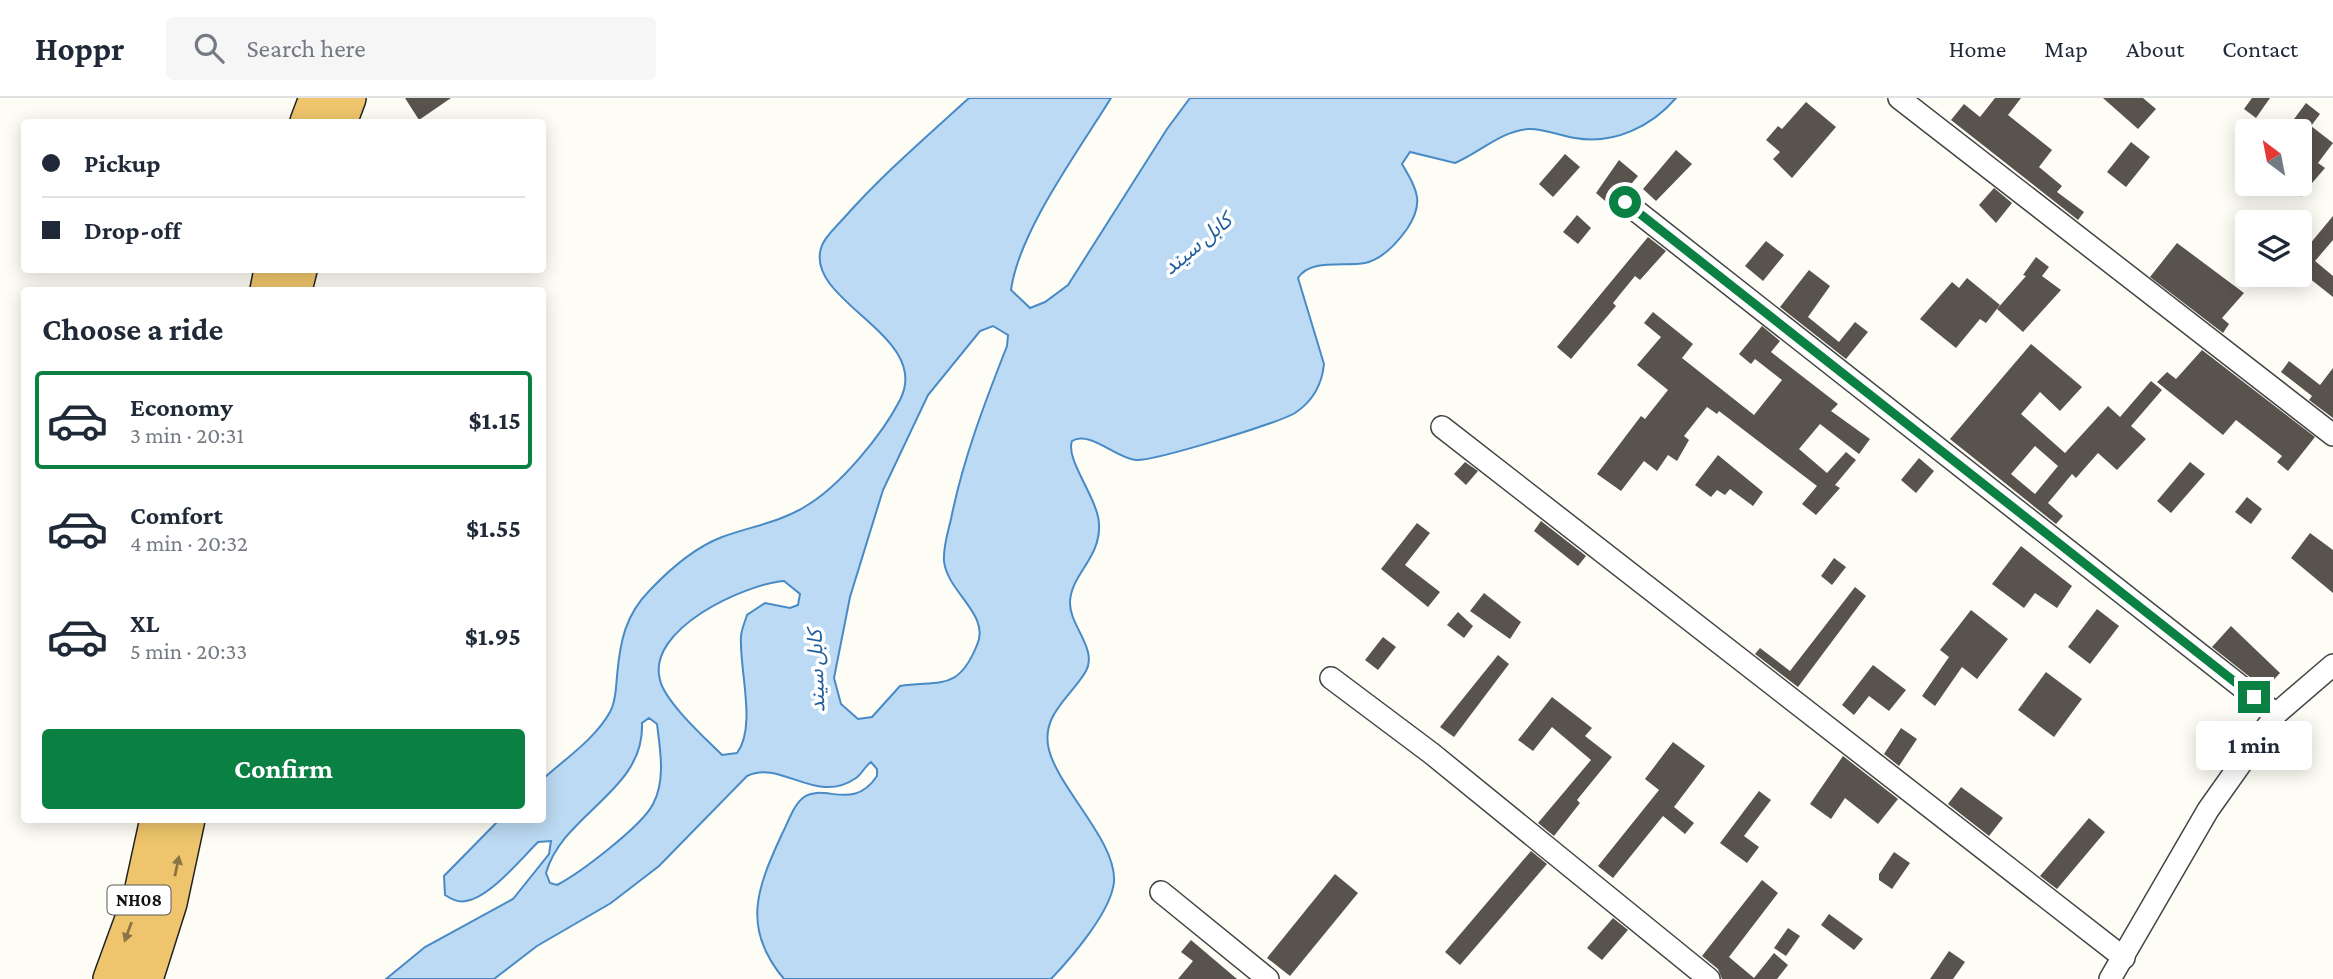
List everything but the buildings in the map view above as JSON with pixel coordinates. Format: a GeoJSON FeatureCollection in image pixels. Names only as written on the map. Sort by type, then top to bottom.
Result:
{"type":"FeatureCollection","features":[{"type":"Feature","properties":{"kind":"highway"},"geometry":{"type":"LineString","coordinates":[[309,119],[317,98]]}},
{"type":"Feature","properties":{"kind":"highway"},"geometry":{"type":"LineString","coordinates":[[340,119],[348,98]]}},
{"type":"Feature","properties":{"kind":"highway","name":"NH08"},"geometry":{"type":"LineString","coordinates":[[145,979],[155,900],[158,823]]}},
{"type":"Feature","properties":{"kind":"highway","name":"NH08"},"geometry":{"type":"LineString","coordinates":[[111,979],[155,900],[185,823]]}},
{"type":"Feature","properties":{"kind":"street"},"geometry":{"type":"LineString","coordinates":[[1899,98],[2333,435]]}},
{"type":"Feature","properties":{"kind":"street"},"geometry":{"type":"LineString","coordinates":[[1625,202],[2276,714]]}},
{"type":"Feature","properties":{"kind":"street"},"geometry":{"type":"LineString","coordinates":[[1442,427],[2124,958]]}},
{"type":"Feature","properties":{"kind":"street"},"geometry":{"type":"LineString","coordinates":[[2110,979],[2208,810],[2276,714],[2333,664]]}},
{"type":"Feature","properties":{"kind":"street"},"geometry":{"type":"LineString","coordinates":[[1331,678],[1431,753],[1709,979]]}},
{"type":"Feature","properties":{"kind":"street"},"geometry":{"type":"LineString","coordinates":[[1160,892],[1268,979]]}},
{"type":"Feature","properties":{"kind":"water","name":"کابل سيند"},"geometry":{"type":"Polygon","coordinates":[[[969,98],[1111,98],[1052,191],[1016,267],[1011,290],[1030,308],[1045,302],[1068,285],[1167,129],[1190,98],[1676,98],[1644,125],[1604,139],[1575,138],[1528,129],[1499,138],[1455,163],[1410,152],[1402,164],[1415,189],[1416,211],[1399,240],[1372,261],[1319,266],[1304,272],[1298,278],[1324,364],[1316,392],[1295,413],[1216,441],[1148,459],[1129,458],[1087,439],[1072,441],[1073,458],[1093,503],[1099,524],[1095,547],[1075,583],[1070,602],[1071,611],[1086,646],[1089,663],[1080,680],[1058,707],[1047,738],[1055,765],[1107,850],[1114,882],[1106,907],[1098,920],[1051,979],[784,979],[762,942],[758,925],[760,890],[773,854],[800,800],[821,793],[849,795],[868,787],[877,776],[877,769],[871,762],[856,778],[841,785],[827,787],[773,773],[760,772],[747,776],[659,866],[611,903],[537,946],[494,979],[386,979],[425,947],[513,899],[549,854],[551,841],[538,842],[505,876],[475,898],[460,901],[445,895],[444,876],[496,823],[546,823],[546,776],[588,740],[610,712],[615,699],[625,630],[635,609],[650,590],[674,567],[702,547],[722,537],[786,516],[819,497],[859,459],[892,414],[900,400],[905,377],[899,357],[885,338],[831,286],[821,267],[821,248],[830,232],[904,157],[969,98]],[[993,326],[980,331],[928,395],[883,490],[850,597],[834,678],[841,704],[858,719],[872,717],[900,686],[937,683],[955,677],[970,660],[977,645],[980,634],[974,613],[952,583],[944,556],[968,453],[1007,346],[1008,335],[993,326]],[[784,581],[746,591],[702,612],[668,643],[660,661],[663,689],[687,720],[722,755],[737,753],[746,728],[742,629],[747,615],[765,603],[790,608],[798,605],[800,594],[784,581]],[[649,718],[642,723],[639,747],[631,767],[555,852],[546,873],[550,883],[557,885],[595,860],[637,824],[653,804],[661,775],[657,724],[649,718]]]}},
{"type":"Feature","properties":{"kind":"route"},"geometry":{"type":"LineString","coordinates":[[1625,202],[2254,697]]}}]}
